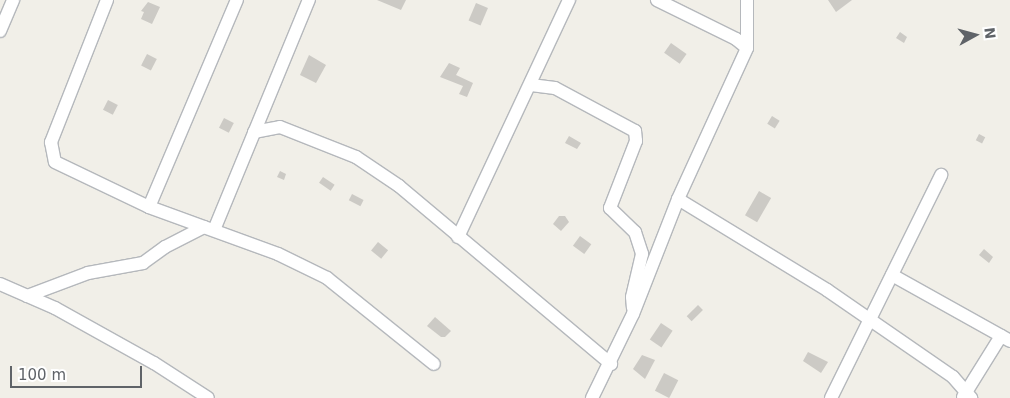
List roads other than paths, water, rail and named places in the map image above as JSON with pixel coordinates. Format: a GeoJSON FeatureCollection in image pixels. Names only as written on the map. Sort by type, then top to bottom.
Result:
{"type":"FeatureCollection","features":[{"type":"Feature","properties":{"kind":"street"},"geometry":{"type":"LineString","coordinates":[[0,31],[13,0]]}},
{"type":"Feature","properties":{"kind":"street"},"geometry":{"type":"LineString","coordinates":[[107,0],[51,142],[52,157],[61,168],[149,207],[209,228],[327,278],[434,364]]}},
{"type":"Feature","properties":{"kind":"street"},"geometry":{"type":"LineString","coordinates":[[149,207],[237,0]]}},
{"type":"Feature","properties":{"kind":"street"},"geometry":{"type":"LineString","coordinates":[[27,296],[88,273],[144,263],[165,247],[209,228],[254,132],[309,0]]}},
{"type":"Feature","properties":{"kind":"street"},"geometry":{"type":"LineString","coordinates":[[458,237],[531,85],[569,0]]}},
{"type":"Feature","properties":{"kind":"street"},"geometry":{"type":"LineString","coordinates":[[656,0],[736,39],[747,48]]}},
{"type":"Feature","properties":{"kind":"street"},"geometry":{"type":"LineString","coordinates":[[592,398],[611,364],[633,314],[678,199],[747,48],[747,0]]}},
{"type":"Feature","properties":{"kind":"street"},"geometry":{"type":"LineString","coordinates":[[531,85],[555,88],[635,131],[636,141],[610,208],[635,232],[642,254],[632,296],[633,314]]}},
{"type":"Feature","properties":{"kind":"street"},"geometry":{"type":"LineString","coordinates":[[254,132],[280,127],[356,156],[399,186],[611,364]]}},
{"type":"Feature","properties":{"kind":"street"},"geometry":{"type":"LineString","coordinates":[[831,398],[941,175]]}},
{"type":"Feature","properties":{"kind":"street"},"geometry":{"type":"LineString","coordinates":[[678,199],[870,320],[952,377],[967,396],[1006,338],[892,275]]}},
{"type":"Feature","properties":{"kind":"street"},"geometry":{"type":"LineString","coordinates":[[2,289],[27,296],[55,308],[154,363],[208,398]]}}]}
